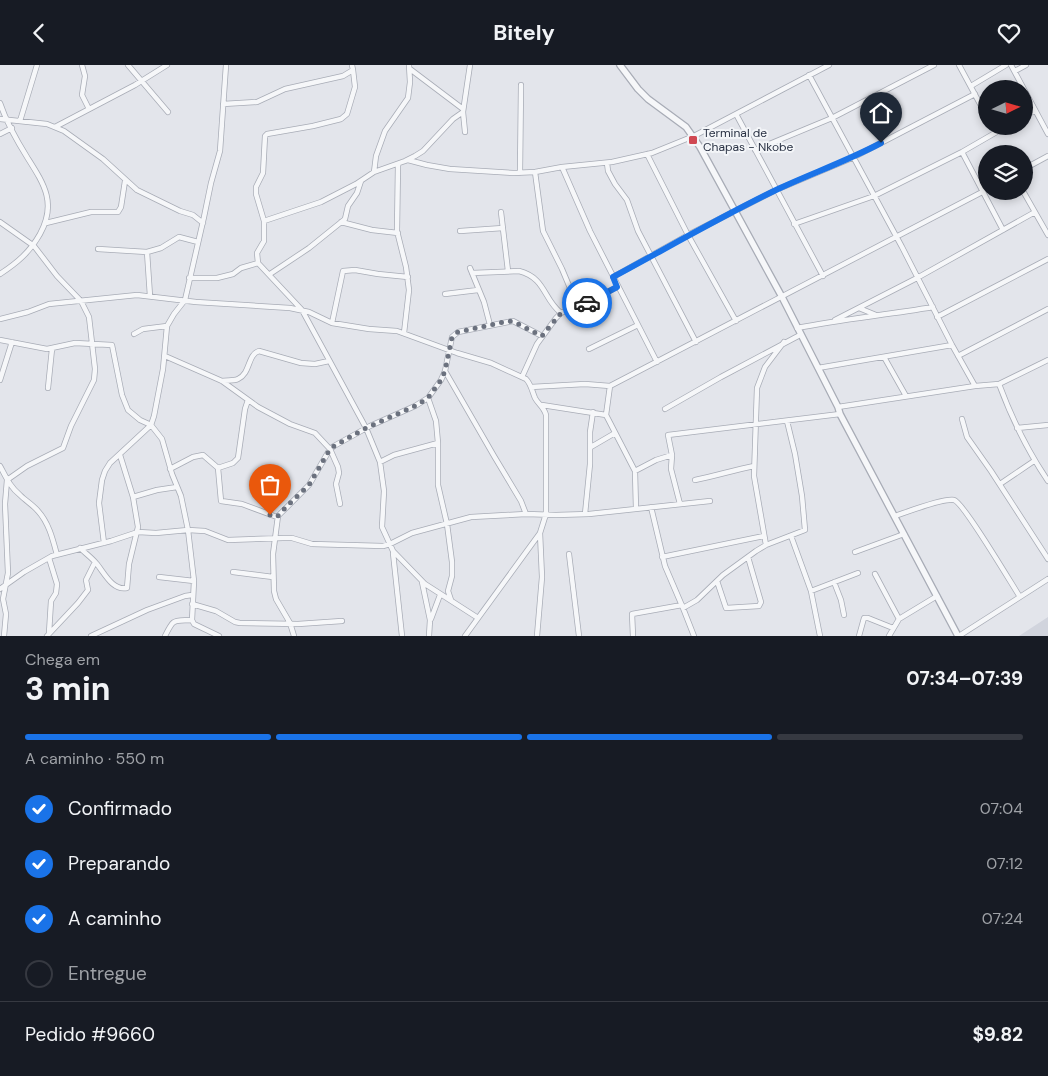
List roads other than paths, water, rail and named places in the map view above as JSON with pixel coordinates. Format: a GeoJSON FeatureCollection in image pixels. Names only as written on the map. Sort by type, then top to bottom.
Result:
{"type":"FeatureCollection","features":[{"type":"Feature","properties":{"kind":"street"},"geometry":{"type":"LineString","coordinates":[[20,121],[37,65]]}},
{"type":"Feature","properties":{"kind":"street"},"geometry":{"type":"LineString","coordinates":[[82,65],[85,76],[82,95],[88,109]]}},
{"type":"Feature","properties":{"kind":"street"},"geometry":{"type":"LineString","coordinates":[[128,65],[168,112]]}},
{"type":"Feature","properties":{"kind":"street"},"geometry":{"type":"LineString","coordinates":[[55,127],[167,65]]}},
{"type":"Feature","properties":{"kind":"street"},"geometry":{"type":"LineString","coordinates":[[104,543],[99,503],[100,488],[105,471],[110,463],[150,425],[158,400],[168,327],[174,314],[185,300],[220,151],[226,65]]}},
{"type":"Feature","properties":{"kind":"street"},"geometry":{"type":"LineString","coordinates":[[465,132],[463,111],[470,65]]}},
{"type":"Feature","properties":{"kind":"street"},"geometry":{"type":"LineString","coordinates":[[620,65],[648,99],[686,127],[694,136],[782,297],[840,414],[959,636],[1048,579]]}},
{"type":"Feature","properties":{"kind":"street"},"geometry":{"type":"LineString","coordinates":[[408,159],[450,169],[520,173],[607,163],[647,154],[694,136],[829,65]]}},
{"type":"Feature","properties":{"kind":"street"},"geometry":{"type":"LineString","coordinates":[[755,150],[832,118],[934,65]]}},
{"type":"Feature","properties":{"kind":"street"},"geometry":{"type":"LineString","coordinates":[[959,65],[978,100]]}},
{"type":"Feature","properties":{"kind":"street"},"geometry":{"type":"LineString","coordinates":[[970,86],[1006,65]]}},
{"type":"Feature","properties":{"kind":"street"},"geometry":{"type":"LineString","coordinates":[[1011,65],[1048,134]]}},
{"type":"Feature","properties":{"kind":"street"},"geometry":{"type":"LineString","coordinates":[[1014,71],[1026,65]]}},
{"type":"Feature","properties":{"kind":"street"},"geometry":{"type":"LineString","coordinates":[[409,67],[463,111]]}},
{"type":"Feature","properties":{"kind":"street"},"geometry":{"type":"LineString","coordinates":[[374,172],[376,156],[385,131],[408,98],[409,67]]}},
{"type":"Feature","properties":{"kind":"street"},"geometry":{"type":"LineString","coordinates":[[223,104],[257,102],[285,89],[344,76],[353,68]]}},
{"type":"Feature","properties":{"kind":"street"},"geometry":{"type":"LineString","coordinates":[[353,68],[355,87],[346,114],[342,119],[267,134],[265,136],[263,173],[256,187],[256,194],[264,221],[264,241],[257,255],[258,263],[302,310],[354,404],[380,462],[384,491],[382,527],[392,551],[402,636]]}},
{"type":"Feature","properties":{"kind":"street"},"geometry":{"type":"LineString","coordinates":[[809,75],[975,386]]}},
{"type":"Feature","properties":{"kind":"street"},"geometry":{"type":"LineString","coordinates":[[520,173],[521,85]]}},
{"type":"Feature","properties":{"kind":"street"},"geometry":{"type":"LineString","coordinates":[[613,277],[688,235],[776,190],[852,158],[975,94]]}},
{"type":"Feature","properties":{"kind":"street"},"geometry":{"type":"LineString","coordinates":[[0,103],[44,186],[49,213],[34,246],[18,263],[0,274]]}},
{"type":"Feature","properties":{"kind":"street"},"geometry":{"type":"LineString","coordinates":[[264,221],[321,201],[361,181],[374,172],[423,151],[463,111]]}},
{"type":"Feature","properties":{"kind":"street"},"geometry":{"type":"LineString","coordinates":[[736,114],[822,277]]}},
{"type":"Feature","properties":{"kind":"street"},"geometry":{"type":"LineString","coordinates":[[0,119],[47,124],[64,131],[103,159],[125,181],[150,197],[193,215],[203,223]]}},
{"type":"Feature","properties":{"kind":"street"},"geometry":{"type":"LineString","coordinates":[[0,134],[12,128]]}},
{"type":"Feature","properties":{"kind":"street"},"geometry":{"type":"LineString","coordinates":[[794,224],[874,196],[962,152],[991,135]]}},
{"type":"Feature","properties":{"kind":"street"},"geometry":{"type":"LineString","coordinates":[[962,152],[978,178]]}},
{"type":"Feature","properties":{"kind":"street"},"geometry":{"type":"LineString","coordinates":[[647,154],[688,235],[736,321]]}},
{"type":"Feature","properties":{"kind":"street"},"geometry":{"type":"LineString","coordinates":[[1033,164],[1048,156]]}},
{"type":"Feature","properties":{"kind":"street"},"geometry":{"type":"LineString","coordinates":[[398,163],[398,233],[408,277],[408,300],[404,333]]}},
{"type":"Feature","properties":{"kind":"street"},"geometry":{"type":"LineString","coordinates":[[607,163],[608,171],[627,200],[638,231],[696,342]]}},
{"type":"Feature","properties":{"kind":"street"},"geometry":{"type":"LineString","coordinates":[[562,167],[617,287],[657,362]]}},
{"type":"Feature","properties":{"kind":"street"},"geometry":{"type":"LineString","coordinates":[[535,172],[543,231],[578,307]]}},
{"type":"Feature","properties":{"kind":"street"},"geometry":{"type":"LineString","coordinates":[[46,223],[90,212],[118,212],[121,207],[125,181]]}},
{"type":"Feature","properties":{"kind":"street"},"geometry":{"type":"LineString","coordinates":[[270,275],[309,248],[345,219],[348,206],[357,193],[361,181]]}},
{"type":"Feature","properties":{"kind":"street"},"geometry":{"type":"LineString","coordinates":[[531,387],[585,384],[610,386],[822,277],[978,194]]}},
{"type":"Feature","properties":{"kind":"street"},"geometry":{"type":"LineString","coordinates":[[990,200],[1004,230]]}},
{"type":"Feature","properties":{"kind":"street"},"geometry":{"type":"LineString","coordinates":[[1028,200],[1048,235]]}},
{"type":"Feature","properties":{"kind":"street"},"geometry":{"type":"LineString","coordinates":[[193,215],[205,211]]}},
{"type":"Feature","properties":{"kind":"street"},"geometry":{"type":"LineString","coordinates":[[502,212],[508,271]]}},
{"type":"Feature","properties":{"kind":"street"},"geometry":{"type":"LineString","coordinates":[[835,320],[918,278],[1035,212]]}},
{"type":"Feature","properties":{"kind":"street"},"geometry":{"type":"LineString","coordinates":[[0,222],[34,246],[57,276],[81,301],[89,317],[95,369],[94,380],[71,426],[63,447],[27,466],[6,480]]}},
{"type":"Feature","properties":{"kind":"street"},"geometry":{"type":"LineString","coordinates":[[341,222],[372,230],[398,233]]}},
{"type":"Feature","properties":{"kind":"street"},"geometry":{"type":"LineString","coordinates":[[460,231],[503,228]]}},
{"type":"Feature","properties":{"kind":"street"},"geometry":{"type":"LineString","coordinates":[[98,249],[147,252],[161,248],[179,237],[198,242]]}},
{"type":"Feature","properties":{"kind":"street"},"geometry":{"type":"LineString","coordinates":[[147,252],[150,297]]}},
{"type":"Feature","properties":{"kind":"street"},"geometry":{"type":"LineString","coordinates":[[937,317],[1048,259]]}},
{"type":"Feature","properties":{"kind":"street"},"geometry":{"type":"LineString","coordinates":[[189,278],[217,278],[233,274],[242,268],[258,263]]}},
{"type":"Feature","properties":{"kind":"street"},"geometry":{"type":"LineString","coordinates":[[332,323],[343,271],[355,270],[378,275],[408,277]]}},
{"type":"Feature","properties":{"kind":"street"},"geometry":{"type":"LineString","coordinates":[[490,325],[471,271],[524,272],[541,284],[551,304],[561,313]]}},
{"type":"Feature","properties":{"kind":"street"},"geometry":{"type":"LineString","coordinates":[[522,377],[542,336],[561,313],[578,307],[617,287]]}},
{"type":"Feature","properties":{"kind":"street"},"geometry":{"type":"LineString","coordinates":[[445,294],[478,289]]}},
{"type":"Feature","properties":{"kind":"street"},"geometry":{"type":"LineString","coordinates":[[0,319],[28,312],[49,304],[129,295],[185,300],[196,303],[302,310],[332,323],[369,329],[392,329],[457,353],[491,363],[522,377],[530,383],[536,400],[545,410],[547,427],[546,514],[540,533],[464,636]]}},
{"type":"Feature","properties":{"kind":"street"},"geometry":{"type":"LineString","coordinates":[[797,328],[835,320],[878,316],[933,307]]}},
{"type":"Feature","properties":{"kind":"street"},"geometry":{"type":"LineString","coordinates":[[859,308],[878,316]]}},
{"type":"Feature","properties":{"kind":"street"},"geometry":{"type":"LineString","coordinates":[[958,357],[1048,309]]}},
{"type":"Feature","properties":{"kind":"street"},"geometry":{"type":"LineString","coordinates":[[294,636],[290,623],[276,599],[274,591],[273,555],[277,517],[309,485],[330,449],[366,428],[428,398],[441,380],[445,371],[452,337],[458,332],[513,321],[542,336]]}},
{"type":"Feature","properties":{"kind":"street"},"geometry":{"type":"LineString","coordinates":[[589,349],[638,325]]}},
{"type":"Feature","properties":{"kind":"street"},"geometry":{"type":"LineString","coordinates":[[134,334],[143,329],[168,327]]}},
{"type":"Feature","properties":{"kind":"street"},"geometry":{"type":"LineString","coordinates":[[665,409],[784,342],[800,335]]}},
{"type":"Feature","properties":{"kind":"street"},"geometry":{"type":"LineString","coordinates":[[0,340],[52,349],[68,344],[112,345],[120,387],[128,410],[140,420],[150,425],[162,439],[170,469],[184,507],[194,581],[192,620],[194,624],[219,636]]}},
{"type":"Feature","properties":{"kind":"street"},"geometry":{"type":"LineString","coordinates":[[0,380],[12,342]]}},
{"type":"Feature","properties":{"kind":"street"},"geometry":{"type":"LineString","coordinates":[[766,545],[756,490],[754,466],[758,382],[765,367],[784,342]]}},
{"type":"Feature","properties":{"kind":"street"},"geometry":{"type":"LineString","coordinates":[[818,368],[952,345]]}},
{"type":"Feature","properties":{"kind":"street"},"geometry":{"type":"LineString","coordinates":[[48,388],[52,349]]}},
{"type":"Feature","properties":{"kind":"street"},"geometry":{"type":"LineString","coordinates":[[222,381],[240,378],[244,374],[253,355],[259,351],[301,363],[315,364],[329,361]]}},
{"type":"Feature","properties":{"kind":"street"},"geometry":{"type":"LineString","coordinates":[[448,359],[457,353]]}},
{"type":"Feature","properties":{"kind":"street"},"geometry":{"type":"LineString","coordinates":[[165,356],[222,381],[248,400],[279,418],[315,433],[330,449],[339,470],[336,484],[340,503]]}},
{"type":"Feature","properties":{"kind":"street"},"geometry":{"type":"LineString","coordinates":[[884,357],[906,396]]}},
{"type":"Feature","properties":{"kind":"street"},"geometry":{"type":"LineString","coordinates":[[838,407],[999,384],[1048,360]]}},
{"type":"Feature","properties":{"kind":"street"},"geometry":{"type":"LineString","coordinates":[[445,371],[521,501],[526,513]]}},
{"type":"Feature","properties":{"kind":"street"},"geometry":{"type":"LineString","coordinates":[[999,384],[1017,428],[1034,461],[1048,481]]}},
{"type":"Feature","properties":{"kind":"street"},"geometry":{"type":"LineString","coordinates":[[610,386],[606,415],[635,471],[636,509]]}},
{"type":"Feature","properties":{"kind":"street"},"geometry":{"type":"LineString","coordinates":[[428,398],[435,417],[438,443],[438,485],[447,524],[452,567],[448,591],[451,601]]}},
{"type":"Feature","properties":{"kind":"street"},"geometry":{"type":"LineString","coordinates":[[218,468],[236,461],[238,458],[248,400]]}},
{"type":"Feature","properties":{"kind":"street"},"geometry":{"type":"LineString","coordinates":[[542,405],[606,415]]}},
{"type":"Feature","properties":{"kind":"street"},"geometry":{"type":"LineString","coordinates":[[585,514],[593,413]]}},
{"type":"Feature","properties":{"kind":"street"},"geometry":{"type":"LineString","coordinates":[[680,504],[671,469],[672,455],[668,437],[670,435],[840,414]]}},
{"type":"Feature","properties":{"kind":"street"},"geometry":{"type":"LineString","coordinates":[[962,419],[967,437],[1048,559]]}},
{"type":"Feature","properties":{"kind":"street"},"geometry":{"type":"LineString","coordinates":[[633,636],[632,614],[683,606],[697,600],[717,581],[766,545],[802,533],[806,528],[795,454],[787,421]]}},
{"type":"Feature","properties":{"kind":"street"},"geometry":{"type":"LineString","coordinates":[[1017,428],[1048,425]]}},
{"type":"Feature","properties":{"kind":"street"},"geometry":{"type":"LineString","coordinates":[[591,447],[614,433]]}},
{"type":"Feature","properties":{"kind":"street"},"geometry":{"type":"LineString","coordinates":[[380,462],[394,455],[438,443]]}},
{"type":"Feature","properties":{"kind":"street"},"geometry":{"type":"LineString","coordinates":[[80,548],[94,561],[111,582],[121,588],[127,588],[129,565],[138,532],[133,497],[120,455]]}},
{"type":"Feature","properties":{"kind":"street"},"geometry":{"type":"LineString","coordinates":[[170,469],[200,455],[206,456],[218,468],[221,501],[242,504],[277,517]]}},
{"type":"Feature","properties":{"kind":"street"},"geometry":{"type":"LineString","coordinates":[[635,471],[656,460],[672,455]]}},
{"type":"Feature","properties":{"kind":"street"},"geometry":{"type":"LineString","coordinates":[[1000,484],[1034,461]]}},
{"type":"Feature","properties":{"kind":"street"},"geometry":{"type":"LineString","coordinates":[[0,466],[6,480],[19,495],[38,510],[48,528],[57,555]]}},
{"type":"Feature","properties":{"kind":"street"},"geometry":{"type":"LineString","coordinates":[[695,480],[715,477],[733,470],[754,466]]}},
{"type":"Feature","properties":{"kind":"street"},"geometry":{"type":"LineString","coordinates":[[4,636],[6,613],[4,599],[8,573],[6,480]]}},
{"type":"Feature","properties":{"kind":"street"},"geometry":{"type":"LineString","coordinates":[[133,497],[157,490],[177,487]]}},
{"type":"Feature","properties":{"kind":"street"},"geometry":{"type":"LineString","coordinates":[[895,516],[941,501],[950,499],[958,502],[973,522],[1020,597]]}},
{"type":"Feature","properties":{"kind":"street"},"geometry":{"type":"LineString","coordinates":[[0,589],[24,572],[49,558],[138,532],[156,533],[188,530],[211,532],[228,540],[292,538],[312,544],[379,546],[390,544],[412,533],[471,517],[526,513],[585,514],[710,501]]}},
{"type":"Feature","properties":{"kind":"street"},"geometry":{"type":"LineString","coordinates":[[651,507],[662,557],[694,636]]}},
{"type":"Feature","properties":{"kind":"street"},"geometry":{"type":"LineString","coordinates":[[537,636],[542,577],[540,533]]}},
{"type":"Feature","properties":{"kind":"street"},"geometry":{"type":"LineString","coordinates":[[855,552],[904,534]]}},
{"type":"Feature","properties":{"kind":"street"},"geometry":{"type":"LineString","coordinates":[[662,557],[764,536]]}},
{"type":"Feature","properties":{"kind":"street"},"geometry":{"type":"LineString","coordinates":[[791,536],[811,591],[820,636]]}},
{"type":"Feature","properties":{"kind":"street"},"geometry":{"type":"LineString","coordinates":[[392,551],[422,581],[440,595],[478,618]]}},
{"type":"Feature","properties":{"kind":"street"},"geometry":{"type":"LineString","coordinates":[[569,554],[579,636]]}},
{"type":"Feature","properties":{"kind":"street"},"geometry":{"type":"LineString","coordinates":[[717,581],[726,609],[759,606],[761,602],[748,557]]}},
{"type":"Feature","properties":{"kind":"street"},"geometry":{"type":"LineString","coordinates":[[48,635],[51,601],[56,593],[57,584],[49,558]]}},
{"type":"Feature","properties":{"kind":"street"},"geometry":{"type":"LineString","coordinates":[[48,635],[88,590],[86,580],[94,561]]}},
{"type":"Feature","properties":{"kind":"street"},"geometry":{"type":"LineString","coordinates":[[232,572],[273,577]]}},
{"type":"Feature","properties":{"kind":"street"},"geometry":{"type":"LineString","coordinates":[[811,591],[858,573]]}},
{"type":"Feature","properties":{"kind":"street"},"geometry":{"type":"LineString","coordinates":[[875,575],[899,619]]}},
{"type":"Feature","properties":{"kind":"street"},"geometry":{"type":"LineString","coordinates":[[159,577],[194,581]]}},
{"type":"Feature","properties":{"kind":"street"},"geometry":{"type":"LineString","coordinates":[[422,581],[430,620],[429,636]]}},
{"type":"Feature","properties":{"kind":"street"},"geometry":{"type":"LineString","coordinates":[[834,582],[844,615]]}},
{"type":"Feature","properties":{"kind":"street"},"geometry":{"type":"LineString","coordinates":[[430,620],[440,595],[448,591]]}},
{"type":"Feature","properties":{"kind":"street"},"geometry":{"type":"LineString","coordinates":[[91,636],[147,610],[192,595]]}},
{"type":"Feature","properties":{"kind":"street"},"geometry":{"type":"LineString","coordinates":[[889,636],[899,619],[937,596]]}},
{"type":"Feature","properties":{"kind":"street"},"geometry":{"type":"LineString","coordinates":[[192,604],[216,611],[240,623],[298,624],[342,621]]}},
{"type":"Feature","properties":{"kind":"street"},"geometry":{"type":"LineString","coordinates":[[859,636],[864,618],[893,628]]}},
{"type":"Feature","properties":{"kind":"street"},"geometry":{"type":"LineString","coordinates":[[165,636],[175,621],[192,620]]}},
{"type":"Feature","properties":{"kind":"place","name":"Terminal de Chapas - Nkobe"},"geometry":{"type":"Point","coordinates":[693,140]}}]}
